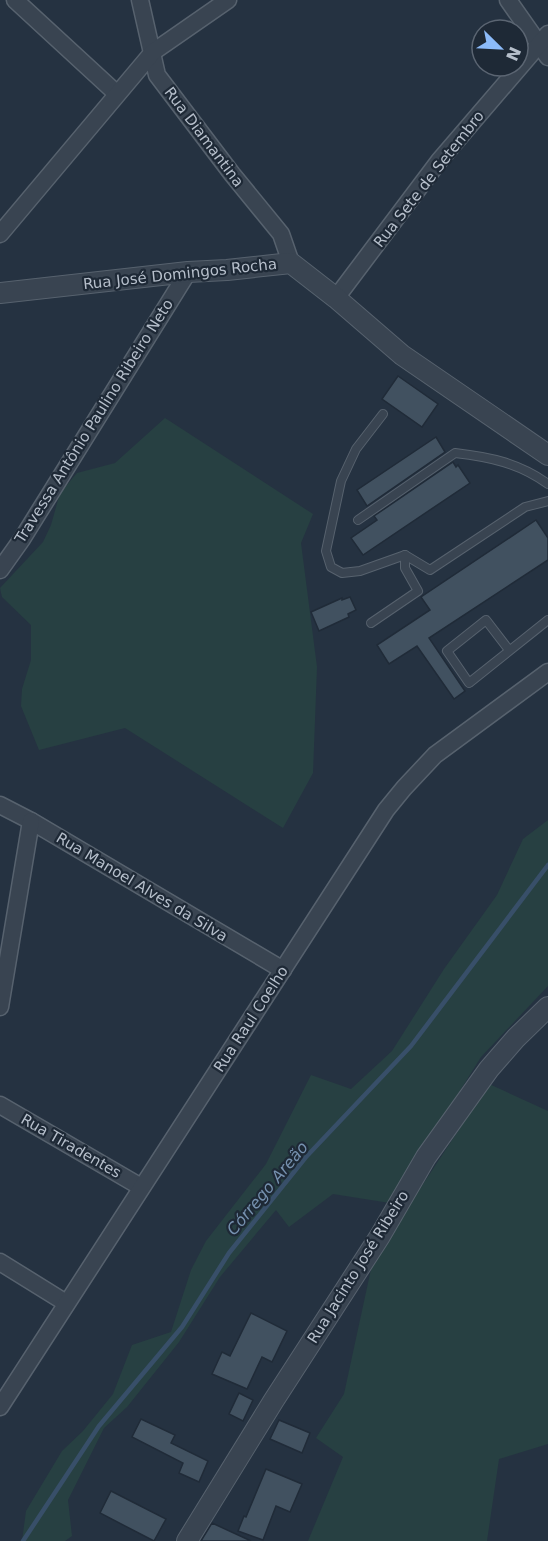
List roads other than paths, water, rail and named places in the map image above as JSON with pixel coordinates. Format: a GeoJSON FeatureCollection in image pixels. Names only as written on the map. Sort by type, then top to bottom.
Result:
{"type":"FeatureCollection","features":[{"type":"Feature","properties":{"kind":"street"},"geometry":{"type":"LineString","coordinates":[[15,0],[116,93]]}},
{"type":"Feature","properties":{"kind":"street","name":"Rua Diamantina"},"geometry":{"type":"LineString","coordinates":[[140,0],[157,75],[281,234],[291,263]]}},
{"type":"Feature","properties":{"kind":"street"},"geometry":{"type":"LineString","coordinates":[[0,234],[116,93],[153,52],[228,0]]}},
{"type":"Feature","properties":{"kind":"street"},"geometry":{"type":"LineString","coordinates":[[508,0],[545,45]]}},
{"type":"Feature","properties":{"kind":"street","name":"Rua Sete de Setembro"},"geometry":{"type":"LineString","coordinates":[[336,298],[439,161],[545,45]]}},
{"type":"Feature","properties":{"kind":"street","name":"Rua José Domingos Rocha"},"geometry":{"type":"LineString","coordinates":[[0,293],[291,263],[402,355],[548,455]]}},
{"type":"Feature","properties":{"kind":"street","name":"Travessa Antônio Paulino Ribeiro Neto"},"geometry":{"type":"LineString","coordinates":[[0,570],[188,272]]}},
{"type":"Feature","properties":{"kind":"street","name":"Rua Raul Coelho"},"geometry":{"type":"LineString","coordinates":[[0,1407],[360,849],[404,788],[435,755],[548,672]]}},
{"type":"Feature","properties":{"kind":"street","name":"Rua Manoel Alves da Silva"},"geometry":{"type":"LineString","coordinates":[[0,806],[31,821],[283,970]]}},
{"type":"Feature","properties":{"kind":"street"},"geometry":{"type":"LineString","coordinates":[[0,1007],[31,821]]}},
{"type":"Feature","properties":{"kind":"street","name":"Rua Jacinto José Ribeiro"},"geometry":{"type":"LineString","coordinates":[[187,1541],[274,1400],[380,1236],[426,1157],[489,1069],[516,1038],[548,1007]]}},
{"type":"Feature","properties":{"kind":"street","name":"Rua Tiradentes"},"geometry":{"type":"LineString","coordinates":[[0,1105],[141,1187]]}},
{"type":"Feature","properties":{"kind":"street"},"geometry":{"type":"LineString","coordinates":[[0,1262],[66,1303]]}},
{"type":"Feature","properties":{"kind":"lane"},"geometry":{"type":"LineString","coordinates":[[383,414],[356,449],[341,481],[326,551],[331,567],[342,573],[360,571],[405,555]]}},
{"type":"Feature","properties":{"kind":"lane"},"geometry":{"type":"LineString","coordinates":[[358,520],[455,453],[486,456],[530,471],[548,484]]}},
{"type":"Feature","properties":{"kind":"lane"},"geometry":{"type":"LineString","coordinates":[[405,555],[430,570],[525,507],[548,501]]}},
{"type":"Feature","properties":{"kind":"lane"},"geometry":{"type":"LineString","coordinates":[[371,623],[418,591],[405,568],[405,555]]}},
{"type":"Feature","properties":{"kind":"lane"},"geometry":{"type":"LineString","coordinates":[[509,650],[486,620],[447,651],[469,683],[548,620]]}},
{"type":"Feature","properties":{"kind":"waterway","name":"Córrego Areão"},"geometry":{"type":"LineString","coordinates":[[23,1541],[99,1426],[182,1327],[229,1253],[306,1157],[411,1046],[548,865]]}}]}
